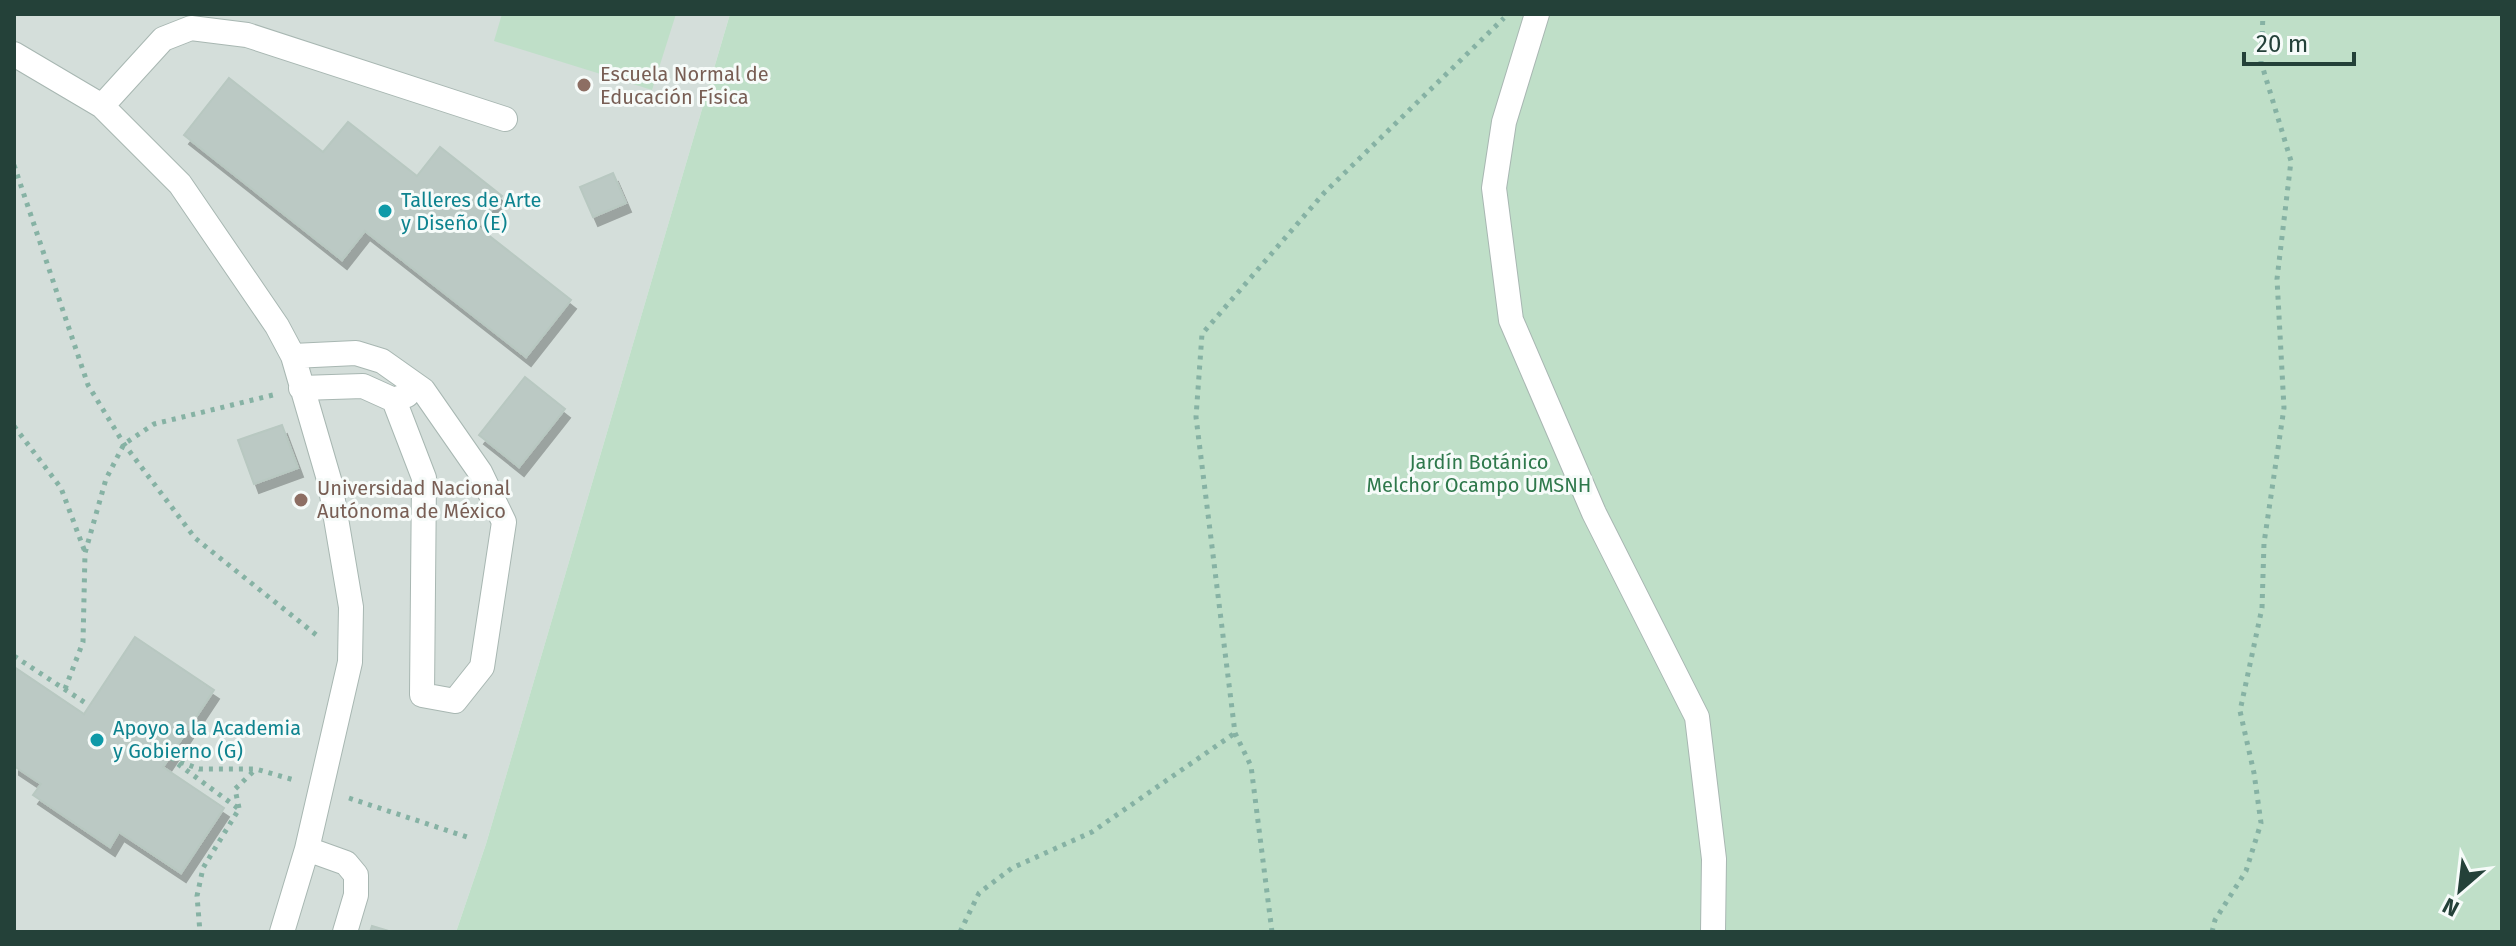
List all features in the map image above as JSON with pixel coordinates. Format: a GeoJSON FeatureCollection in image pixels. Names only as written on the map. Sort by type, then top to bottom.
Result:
{"type":"FeatureCollection","features":[{"type":"Feature","properties":{"kind":"lane"},"geometry":{"type":"LineString","coordinates":[[1537,14],[1504,122],[1494,188],[1511,320],[1594,513],[1697,717],[1714,859],[1713,932]]}},
{"type":"Feature","properties":{"kind":"lane"},"geometry":{"type":"LineString","coordinates":[[102,106],[163,39],[191,28],[247,35],[505,119]]}},
{"type":"Feature","properties":{"kind":"lane"},"geometry":{"type":"LineString","coordinates":[[14,54],[102,106],[180,184],[277,326],[293,356],[330,483],[351,607],[350,662],[307,849],[282,932]]}},
{"type":"Feature","properties":{"kind":"lane"},"geometry":{"type":"LineString","coordinates":[[293,356],[356,353],[382,361],[423,390],[480,472],[504,522],[482,667],[455,701],[422,695],[424,478],[394,400]]}},
{"type":"Feature","properties":{"kind":"lane"},"geometry":{"type":"LineString","coordinates":[[301,388],[363,386],[394,400],[423,390]]}},
{"type":"Feature","properties":{"kind":"lane"},"geometry":{"type":"LineString","coordinates":[[307,849],[346,863],[356,875],[356,895],[345,932]]}},
{"type":"Feature","properties":{"kind":"path"},"geometry":{"type":"LineString","coordinates":[[1272,932],[1251,766],[1235,733],[1196,417],[1202,334],[1324,193],[1449,68],[1508,14]]}},
{"type":"Feature","properties":{"kind":"path"},"geometry":{"type":"LineString","coordinates":[[2212,932],[2215,920],[2246,871],[2261,823],[2240,711],[2262,608],[2264,543],[2284,408],[2277,279],[2291,161],[2261,62],[2263,14]]}},
{"type":"Feature","properties":{"kind":"path"},"geometry":{"type":"LineString","coordinates":[[14,165],[88,385],[124,444],[195,538],[350,662]]}},
{"type":"Feature","properties":{"kind":"path"},"geometry":{"type":"LineString","coordinates":[[65,689],[83,642],[85,553],[106,479],[124,444],[154,424],[301,388]]}},
{"type":"Feature","properties":{"kind":"path"},"geometry":{"type":"LineString","coordinates":[[14,426],[61,488],[85,553]]}},
{"type":"Feature","properties":{"kind":"path"},"geometry":{"type":"LineString","coordinates":[[14,656],[87,704]]}},
{"type":"Feature","properties":{"kind":"path"},"geometry":{"type":"LineString","coordinates":[[960,932],[979,893],[1012,868],[1092,832],[1235,733]]}},
{"type":"Feature","properties":{"kind":"path"},"geometry":{"type":"LineString","coordinates":[[239,809],[171,758],[199,769],[256,769],[470,838]]}},
{"type":"Feature","properties":{"kind":"path"},"geometry":{"type":"LineString","coordinates":[[200,932],[197,896],[203,868],[239,809],[235,789],[256,769]]}},
{"type":"Feature","properties":{"kind":"shaded area","name":"Universidad Nacional Autónoma de México"},"geometry":{"type":"Polygon","coordinates":[[[14,14],[730,14],[486,844],[456,932],[14,932],[14,14]]]}},
{"type":"Feature","properties":{"kind":"green space"},"geometry":{"type":"Polygon","coordinates":[[[502,14],[676,14],[652,90],[494,41],[502,14]]]}},
{"type":"Feature","properties":{"kind":"green space","name":"Jardín Botánico Melchor Ocampo UMSNH"},"geometry":{"type":"Polygon","coordinates":[[[730,14],[2502,14],[2502,932],[456,932],[486,844],[730,14]]]}},
{"type":"Feature","properties":{"kind":"building","name":"Talleres de Arte y Diseño (E)"},"geometry":{"type":"Polygon","coordinates":[[[229,78],[323,152],[348,122],[417,176],[440,147],[502,196],[478,227],[571,300],[526,357],[365,231],[342,260],[184,135],[229,78]]]}},
{"type":"Feature","properties":{"kind":"building"},"geometry":{"type":"Polygon","coordinates":[[[613,173],[626,203],[593,217],[580,187],[613,173]]]}},
{"type":"Feature","properties":{"kind":"building"},"geometry":{"type":"Polygon","coordinates":[[[525,377],[565,409],[519,467],[479,435],[525,377]]]}},
{"type":"Feature","properties":{"kind":"building"},"geometry":{"type":"Polygon","coordinates":[[[282,425],[298,468],[254,484],[238,440],[282,425]]]}},
{"type":"Feature","properties":{"kind":"building","name":"Apoyo a la Academia y Gobierno (G)"},"geometry":{"type":"Polygon","coordinates":[[[135,637],[214,690],[163,767],[224,808],[181,873],[119,832],[110,847],[33,795],[41,784],[14,766],[14,667],[84,714],[135,637]]]}},
{"type":"Feature","properties":{"kind":"building"},"geometry":{"type":"Polygon","coordinates":[[[372,926],[392,932],[370,932],[372,926]]]}},
{"type":"Feature","properties":{"kind":"place","name":"Escuela Normal de Educación Física"},"geometry":{"type":"Point","coordinates":[584,85]}},
{"type":"Feature","properties":{"kind":"place","name":"Talleres de Arte y Diseño (E)"},"geometry":{"type":"Point","coordinates":[385,211]}},
{"type":"Feature","properties":{"kind":"place","name":"Universidad Nacional Autónoma de México"},"geometry":{"type":"Point","coordinates":[301,500]}},
{"type":"Feature","properties":{"kind":"place","name":"Apoyo a la Academia y Gobierno (G)"},"geometry":{"type":"Point","coordinates":[97,740]}}]}
